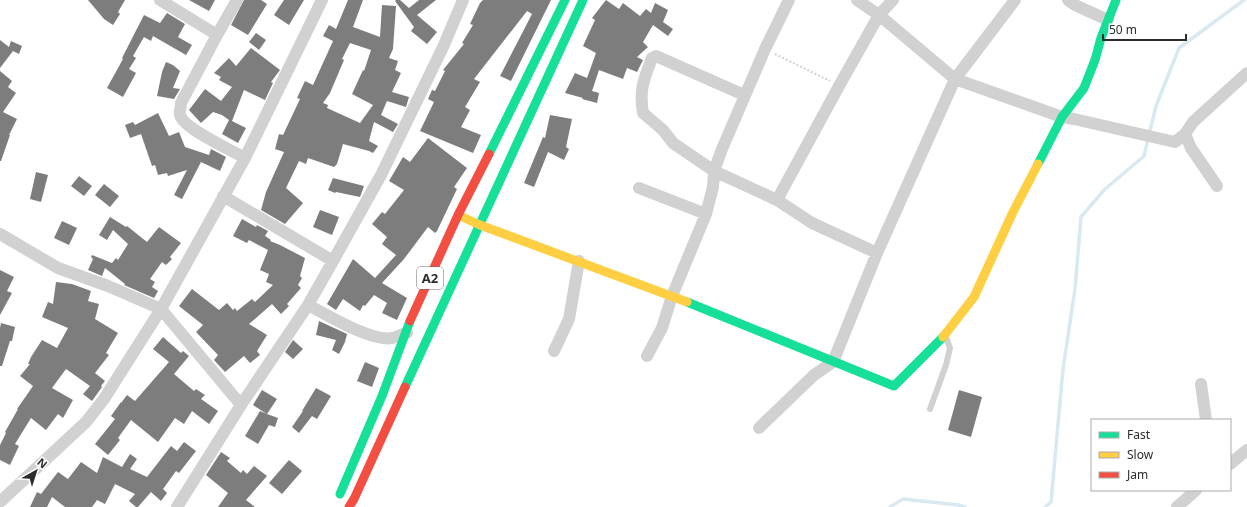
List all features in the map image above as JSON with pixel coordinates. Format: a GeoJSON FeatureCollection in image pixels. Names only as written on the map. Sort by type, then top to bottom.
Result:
{"type":"FeatureCollection","features":[{"type":"Feature","properties":{"kind":"main road","name":"A2"},"geometry":{"type":"LineString","coordinates":[[341,507],[340,493],[382,396],[406,333],[458,215],[565,0]]}},
{"type":"Feature","properties":{"kind":"main road","name":"A2"},"geometry":{"type":"LineString","coordinates":[[349,507],[354,500],[432,327],[518,145],[583,0]]}},
{"type":"Feature","properties":{"kind":"main road"},"geometry":{"type":"LineString","coordinates":[[458,215],[480,225],[672,296],[894,386],[945,335],[974,297],[1013,212],[1062,117],[1084,88],[1116,0]]}},
{"type":"Feature","properties":{"kind":"main road"},"geometry":{"type":"LineString","coordinates":[[538,55],[555,63]]}},
{"type":"Feature","properties":{"kind":"main road"},"geometry":{"type":"LineString","coordinates":[[382,396],[398,402]]}},
{"type":"Feature","properties":{"kind":"street"},"geometry":{"type":"LineString","coordinates":[[160,0],[217,35]]}},
{"type":"Feature","properties":{"kind":"street"},"geometry":{"type":"LineString","coordinates":[[237,0],[181,103],[179,114],[184,122],[193,130],[245,158]]}},
{"type":"Feature","properties":{"kind":"street"},"geometry":{"type":"LineString","coordinates":[[0,502],[86,422],[104,399],[161,309],[245,158],[322,0]]}},
{"type":"Feature","properties":{"kind":"street"},"geometry":{"type":"LineString","coordinates":[[177,507],[241,405],[308,305],[333,261],[381,175],[444,45],[463,0]]}},
{"type":"Feature","properties":{"kind":"street"},"geometry":{"type":"LineString","coordinates":[[647,356],[662,328],[672,296],[706,214],[713,187],[714,171],[744,95],[789,0]]}},
{"type":"Feature","properties":{"kind":"street"},"geometry":{"type":"LineString","coordinates":[[857,0],[879,15],[955,79],[1062,117],[1175,142],[1185,134],[1193,122],[1247,74]]}},
{"type":"Feature","properties":{"kind":"street"},"geometry":{"type":"LineString","coordinates":[[777,200],[879,15],[893,0]]}},
{"type":"Feature","properties":{"kind":"street"},"geometry":{"type":"LineString","coordinates":[[759,428],[814,375],[833,362],[877,253],[955,79],[1015,0]]}},
{"type":"Feature","properties":{"kind":"street"},"geometry":{"type":"LineString","coordinates":[[1068,0],[1075,5],[1108,20]]}},
{"type":"Feature","properties":{"kind":"street"},"geometry":{"type":"LineString","coordinates":[[744,95],[656,56],[652,58],[642,84],[641,97],[643,113],[663,130],[673,143],[714,171],[777,200],[812,223],[877,253]]}},
{"type":"Feature","properties":{"kind":"street"},"geometry":{"type":"LineString","coordinates":[[1185,134],[1191,148],[1217,186]]}},
{"type":"Feature","properties":{"kind":"street"},"geometry":{"type":"LineString","coordinates":[[639,188],[706,214]]}},
{"type":"Feature","properties":{"kind":"street"},"geometry":{"type":"LineString","coordinates":[[223,196],[333,261]]}},
{"type":"Feature","properties":{"kind":"street"},"geometry":{"type":"LineString","coordinates":[[0,234],[58,268],[108,286],[161,309],[241,405]]}},
{"type":"Feature","properties":{"kind":"street"},"geometry":{"type":"LineString","coordinates":[[554,352],[569,319],[579,261]]}},
{"type":"Feature","properties":{"kind":"street"},"geometry":{"type":"LineString","coordinates":[[308,305],[343,324],[369,334],[391,338],[432,327]]}},
{"type":"Feature","properties":{"kind":"street"},"geometry":{"type":"LineString","coordinates":[[1201,384],[1206,419]]}},
{"type":"Feature","properties":{"kind":"street"},"geometry":{"type":"LineString","coordinates":[[1231,463],[1247,450]]}},
{"type":"Feature","properties":{"kind":"street"},"geometry":{"type":"LineString","coordinates":[[1177,507],[1195,491]]}},
{"type":"Feature","properties":{"kind":"lane"},"geometry":{"type":"LineString","coordinates":[[930,409],[946,365],[950,348],[945,335]]}},
{"type":"Feature","properties":{"kind":"path"},"geometry":{"type":"LineString","coordinates":[[765,49],[839,86]]}},
{"type":"Feature","properties":{"kind":"building"},"geometry":{"type":"Polygon","coordinates":[[[88,0],[125,0],[118,12],[120,14],[113,25],[104,19],[88,0]]]}},
{"type":"Feature","properties":{"kind":"building"},"geometry":{"type":"Polygon","coordinates":[[[189,0],[215,0],[209,11],[189,0]]]}},
{"type":"Feature","properties":{"kind":"building"},"geometry":{"type":"Polygon","coordinates":[[[244,0],[261,0],[267,4],[248,35],[231,25],[244,0]]]}},
{"type":"Feature","properties":{"kind":"building"},"geometry":{"type":"Polygon","coordinates":[[[284,0],[304,0],[289,25],[274,15],[284,0]]]}},
{"type":"Feature","properties":{"kind":"building"},"geometry":{"type":"Polygon","coordinates":[[[348,0],[363,0],[353,27],[380,37],[382,5],[396,6],[393,49],[389,58],[398,61],[395,70],[401,73],[392,92],[409,97],[406,107],[387,101],[381,115],[398,124],[393,132],[374,122],[369,141],[378,146],[373,153],[343,144],[337,164],[334,167],[308,158],[306,164],[299,161],[286,188],[303,203],[285,224],[261,210],[266,192],[284,152],[275,149],[279,134],[283,135],[300,99],[297,98],[305,81],[313,85],[333,41],[323,36],[329,25],[336,29],[348,0]],[[350,43],[342,59],[344,60],[330,93],[323,103],[328,105],[327,108],[360,123],[373,105],[352,94],[363,70],[364,71],[371,50],[350,43]]]}},
{"type":"Feature","properties":{"kind":"building"},"geometry":{"type":"Polygon","coordinates":[[[400,0],[409,8],[419,0],[436,0],[417,15],[437,32],[427,44],[411,31],[414,27],[395,1],[400,0]]]}},
{"type":"Feature","properties":{"kind":"building"},"geometry":{"type":"Polygon","coordinates":[[[483,0],[551,0],[511,81],[500,76],[532,14],[527,11],[474,79],[480,82],[465,107],[470,110],[461,127],[481,135],[473,153],[420,131],[434,102],[428,99],[432,90],[435,91],[445,71],[443,70],[464,44],[462,43],[473,25],[470,24],[480,3],[483,0]]]}},
{"type":"Feature","properties":{"kind":"building"},"geometry":{"type":"Polygon","coordinates":[[[606,0],[619,9],[623,3],[640,16],[646,9],[651,13],[655,3],[668,10],[663,22],[673,29],[668,36],[653,25],[643,42],[648,47],[637,57],[643,60],[637,72],[627,68],[623,79],[599,70],[592,91],[599,93],[597,103],[565,93],[575,73],[587,78],[596,53],[583,46],[595,20],[592,18],[606,0]]]}},
{"type":"Feature","properties":{"kind":"building"},"geometry":{"type":"Polygon","coordinates":[[[167,13],[185,24],[178,37],[192,45],[186,55],[153,36],[151,41],[144,37],[133,56],[136,58],[129,69],[136,73],[123,97],[107,88],[144,15],[160,23],[167,13]]]}},
{"type":"Feature","properties":{"kind":"building"},"geometry":{"type":"Polygon","coordinates":[[[256,33],[266,40],[259,50],[249,42],[256,33]]]}},
{"type":"Feature","properties":{"kind":"building"},"geometry":{"type":"Polygon","coordinates":[[[0,40],[9,47],[11,41],[22,46],[19,54],[13,51],[0,68],[0,40]]]}},
{"type":"Feature","properties":{"kind":"building"},"geometry":{"type":"Polygon","coordinates":[[[251,48],[280,70],[271,82],[273,83],[265,100],[244,90],[232,121],[246,128],[238,143],[222,134],[229,120],[222,115],[213,112],[201,123],[189,110],[205,89],[221,101],[232,87],[219,80],[221,77],[214,73],[229,58],[236,66],[251,48]]]}},
{"type":"Feature","properties":{"kind":"building"},"geometry":{"type":"Polygon","coordinates":[[[166,62],[173,65],[180,71],[173,88],[180,89],[174,99],[157,96],[162,72],[166,62]]]}},
{"type":"Feature","properties":{"kind":"building"},"geometry":{"type":"Polygon","coordinates":[[[0,71],[12,81],[8,87],[16,93],[3,112],[17,119],[9,135],[1,161],[0,161],[0,71]]]}},
{"type":"Feature","properties":{"kind":"building"},"geometry":{"type":"Polygon","coordinates":[[[158,113],[169,136],[179,132],[185,147],[209,155],[211,149],[226,157],[220,171],[201,162],[182,199],[174,195],[187,170],[168,176],[167,173],[158,175],[155,165],[152,166],[141,134],[130,138],[125,125],[133,122],[135,125],[158,113]]]}},
{"type":"Feature","properties":{"kind":"building"},"geometry":{"type":"Polygon","coordinates":[[[550,115],[572,119],[566,147],[569,149],[564,160],[548,152],[534,187],[524,183],[543,137],[545,138],[550,115]]]}},
{"type":"Feature","properties":{"kind":"building"},"geometry":{"type":"Polygon","coordinates":[[[428,138],[467,168],[454,187],[457,189],[437,231],[435,233],[428,227],[404,259],[382,283],[407,298],[397,320],[382,313],[387,303],[374,295],[365,306],[363,305],[360,311],[343,299],[336,310],[327,304],[353,259],[375,278],[396,255],[382,244],[387,237],[372,224],[382,212],[385,214],[404,190],[389,181],[403,157],[410,162],[428,138]]]}},
{"type":"Feature","properties":{"kind":"building"},"geometry":{"type":"Polygon","coordinates":[[[36,172],[48,175],[41,202],[30,199],[36,172]]]}},
{"type":"Feature","properties":{"kind":"building"},"geometry":{"type":"Polygon","coordinates":[[[79,176],[92,186],[84,196],[71,186],[79,176]]]}},
{"type":"Feature","properties":{"kind":"building"},"geometry":{"type":"Polygon","coordinates":[[[333,178],[364,186],[360,197],[335,193],[328,190],[333,178]]]}},
{"type":"Feature","properties":{"kind":"building"},"geometry":{"type":"Polygon","coordinates":[[[104,184],[119,196],[110,207],[95,195],[104,184]]]}},
{"type":"Feature","properties":{"kind":"building"},"geometry":{"type":"Polygon","coordinates":[[[320,210],[339,217],[332,235],[313,227],[320,210]]]}},
{"type":"Feature","properties":{"kind":"building"},"geometry":{"type":"Polygon","coordinates":[[[110,217],[126,227],[127,226],[147,242],[159,227],[181,243],[170,257],[172,259],[166,265],[162,262],[150,279],[155,282],[152,287],[158,291],[154,298],[124,285],[125,284],[105,268],[102,276],[88,270],[93,259],[91,257],[92,255],[112,263],[116,258],[118,260],[128,244],[113,230],[107,240],[99,235],[110,217]]]}},
{"type":"Feature","properties":{"kind":"building"},"geometry":{"type":"Polygon","coordinates":[[[242,219],[256,227],[257,225],[268,231],[265,236],[271,240],[270,241],[305,258],[300,276],[302,278],[298,285],[301,288],[287,304],[289,306],[281,314],[272,304],[249,324],[267,335],[257,351],[260,355],[250,363],[244,356],[225,372],[214,360],[218,355],[196,332],[203,325],[179,306],[192,289],[219,310],[227,303],[233,310],[235,308],[237,311],[252,299],[255,302],[273,285],[266,282],[269,274],[260,270],[268,250],[249,240],[247,243],[233,236],[242,219]]]}},
{"type":"Feature","properties":{"kind":"building"},"geometry":{"type":"Polygon","coordinates":[[[62,221],[77,228],[69,245],[54,238],[62,221]]]}},
{"type":"Feature","properties":{"kind":"building"},"geometry":{"type":"Polygon","coordinates":[[[0,270],[14,277],[7,291],[12,293],[0,315],[0,270]]]}},
{"type":"Feature","properties":{"kind":"building"},"geometry":{"type":"Polygon","coordinates":[[[56,282],[72,284],[91,291],[88,301],[99,304],[95,319],[118,333],[106,353],[109,355],[95,373],[105,381],[92,401],[83,394],[90,386],[66,369],[52,388],[73,400],[63,418],[58,414],[46,430],[31,418],[15,444],[19,446],[10,465],[0,460],[0,445],[17,409],[33,386],[20,376],[30,364],[28,364],[31,357],[42,340],[57,348],[68,328],[42,317],[48,302],[53,304],[56,282]]]}},
{"type":"Feature","properties":{"kind":"building"},"geometry":{"type":"Polygon","coordinates":[[[319,321],[347,334],[339,354],[332,350],[336,340],[316,335],[319,321]]]}},
{"type":"Feature","properties":{"kind":"building"},"geometry":{"type":"Polygon","coordinates":[[[1,323],[15,327],[12,341],[10,341],[2,366],[0,366],[0,328],[1,323]]]}},
{"type":"Feature","properties":{"kind":"building"},"geometry":{"type":"Polygon","coordinates":[[[163,337],[181,353],[183,351],[189,356],[174,374],[194,391],[196,389],[205,395],[201,399],[218,411],[209,424],[192,411],[184,424],[175,418],[158,442],[131,420],[118,438],[120,440],[108,455],[95,444],[115,419],[111,416],[127,395],[135,401],[169,362],[153,349],[163,337]]]}},
{"type":"Feature","properties":{"kind":"building"},"geometry":{"type":"Polygon","coordinates":[[[293,340],[303,349],[293,359],[285,352],[293,340]]]}},
{"type":"Feature","properties":{"kind":"building"},"geometry":{"type":"Polygon","coordinates":[[[365,362],[379,368],[372,387],[357,381],[365,362]]]}},
{"type":"Feature","properties":{"kind":"building"},"geometry":{"type":"Polygon","coordinates":[[[316,388],[331,396],[317,419],[312,416],[299,433],[292,427],[316,388]]]}},
{"type":"Feature","properties":{"kind":"building"},"geometry":{"type":"Polygon","coordinates":[[[262,390],[277,399],[267,414],[253,405],[262,390]]]}},
{"type":"Feature","properties":{"kind":"building"},"geometry":{"type":"Polygon","coordinates":[[[959,390],[982,397],[971,437],[948,430],[959,390]]]}},
{"type":"Feature","properties":{"kind":"building"},"geometry":{"type":"Polygon","coordinates":[[[260,411],[278,418],[275,427],[269,425],[258,444],[245,436],[260,411]]]}},
{"type":"Feature","properties":{"kind":"building"},"geometry":{"type":"Polygon","coordinates":[[[184,442],[196,451],[179,473],[176,471],[163,489],[167,493],[161,501],[151,492],[138,507],[136,507],[129,501],[135,494],[115,484],[105,504],[97,500],[92,507],[65,507],[52,497],[47,507],[30,507],[37,492],[41,494],[58,472],[68,479],[81,462],[97,473],[103,457],[122,467],[130,454],[137,459],[130,469],[147,477],[171,446],[177,451],[184,442]]]}},
{"type":"Feature","properties":{"kind":"building"},"geometry":{"type":"Polygon","coordinates":[[[221,452],[230,458],[227,461],[241,473],[243,470],[247,474],[254,466],[267,476],[246,500],[255,507],[218,507],[228,493],[206,475],[221,452]]]}},
{"type":"Feature","properties":{"kind":"building"},"geometry":{"type":"Polygon","coordinates":[[[289,460],[302,471],[282,494],[269,483],[289,460]]]}},
{"type":"Feature","properties":{"kind":"waterway"},"geometry":{"type":"LineString","coordinates":[[1045,507],[1051,502],[1063,369],[1075,289],[1081,217],[1104,190],[1144,156],[1156,106],[1179,48],[1244,0]]}},
{"type":"Feature","properties":{"kind":"waterway"},"geometry":{"type":"LineString","coordinates":[[890,507],[903,499],[959,505],[965,507]]}},
{"type":"Feature","properties":{"kind":"traffic: fast"},"geometry":{"type":"LineString","coordinates":[[489,154],[565,0]]}},
{"type":"Feature","properties":{"kind":"traffic: fast"},"geometry":{"type":"LineString","coordinates":[[405,387],[583,0]]}},
{"type":"Feature","properties":{"kind":"traffic: fast"},"geometry":{"type":"LineString","coordinates":[[1038,164],[1062,117],[1084,88],[1116,0]]}},
{"type":"Feature","properties":{"kind":"traffic: fast"},"geometry":{"type":"LineString","coordinates":[[687,302],[894,386],[943,337]]}},
{"type":"Feature","properties":{"kind":"traffic: fast"},"geometry":{"type":"LineString","coordinates":[[340,494],[382,396],[410,321]]}},
{"type":"Feature","properties":{"kind":"traffic: slow"},"geometry":{"type":"LineString","coordinates":[[943,337],[974,297],[1013,212],[1038,164]]}},
{"type":"Feature","properties":{"kind":"traffic: slow"},"geometry":{"type":"LineString","coordinates":[[458,215],[480,225],[687,302]]}},
{"type":"Feature","properties":{"kind":"traffic: jam"},"geometry":{"type":"LineString","coordinates":[[410,321],[458,215],[489,154]]}},
{"type":"Feature","properties":{"kind":"traffic: jam"},"geometry":{"type":"LineString","coordinates":[[349,507],[405,387]]}}]}
